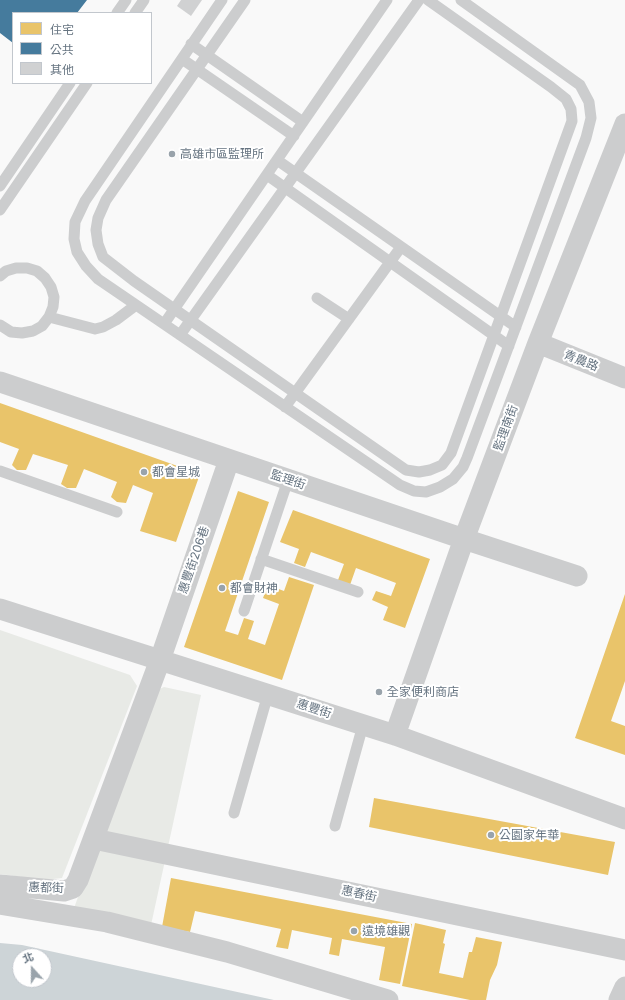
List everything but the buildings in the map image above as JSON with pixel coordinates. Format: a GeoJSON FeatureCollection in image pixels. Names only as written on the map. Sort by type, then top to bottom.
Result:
{"type":"FeatureCollection","features":[{"type":"Feature","properties":{"kind":"street","name":"監理南街"},"geometry":{"type":"LineString","coordinates":[[395,735],[464,539],[538,343],[625,124]]}},
{"type":"Feature","properties":{"kind":"street","name":"青農路"},"geometry":{"type":"LineString","coordinates":[[538,343],[625,378]]}},
{"type":"Feature","properties":{"kind":"street","name":"監理街"},"geometry":{"type":"LineString","coordinates":[[0,382],[577,576]]}},
{"type":"Feature","properties":{"kind":"street","name":"惠豐街206巷"},"geometry":{"type":"LineString","coordinates":[[94,839],[160,660],[229,460]]}},
{"type":"Feature","properties":{"kind":"street","name":"惠豐街"},"geometry":{"type":"LineString","coordinates":[[0,609],[395,735],[625,819]]}},
{"type":"Feature","properties":{"kind":"street","name":"惠都街"},"geometry":{"type":"LineString","coordinates":[[0,885],[64,891],[73,888],[82,872],[94,839]]}},
{"type":"Feature","properties":{"kind":"street","name":"惠春街"},"geometry":{"type":"LineString","coordinates":[[94,839],[625,950]]}},
{"type":"Feature","properties":{"kind":"street"},"geometry":{"type":"LineString","coordinates":[[0,904],[107,922],[227,952],[388,1000]]}},
{"type":"Feature","properties":{"kind":"street"},"geometry":{"type":"LineString","coordinates":[[619,1000],[625,987]]}},
{"type":"Feature","properties":{"kind":"lane"},"geometry":{"type":"LineString","coordinates":[[118,12],[126,0]]}},
{"type":"Feature","properties":{"kind":"lane"},"geometry":{"type":"LineString","coordinates":[[127,12],[135,0]]}},
{"type":"Feature","properties":{"kind":"lane"},"geometry":{"type":"LineString","coordinates":[[136,12],[144,0]]}},
{"type":"Feature","properties":{"kind":"lane"},"geometry":{"type":"LineString","coordinates":[[222,0],[85,201],[75,222],[74,240],[77,252],[86,266],[98,278],[136,305],[400,485],[414,491],[426,492],[440,487],[453,479],[463,467],[586,138],[590,118],[589,102],[580,84],[461,0]]}},
{"type":"Feature","properties":{"kind":"lane"},"geometry":{"type":"LineString","coordinates":[[245,0],[106,200],[98,218],[96,230],[102,257],[406,470],[419,472],[430,470],[442,465],[451,453],[572,121],[571,109],[566,99],[552,87],[428,0]]}},
{"type":"Feature","properties":{"kind":"lane"},"geometry":{"type":"LineString","coordinates":[[164,324],[387,0]]}},
{"type":"Feature","properties":{"kind":"lane"},"geometry":{"type":"LineString","coordinates":[[180,335],[419,0]]}},
{"type":"Feature","properties":{"kind":"lane"},"geometry":{"type":"LineString","coordinates":[[192,44],[303,122]]}},
{"type":"Feature","properties":{"kind":"lane"},"geometry":{"type":"LineString","coordinates":[[182,59],[294,136]]}},
{"type":"Feature","properties":{"kind":"lane"},"geometry":{"type":"LineString","coordinates":[[0,186],[69,84]]}},
{"type":"Feature","properties":{"kind":"lane"},"geometry":{"type":"LineString","coordinates":[[0,198],[77,84]]}},
{"type":"Feature","properties":{"kind":"lane"},"geometry":{"type":"LineString","coordinates":[[0,210],[86,84]]}},
{"type":"Feature","properties":{"kind":"lane"},"geometry":{"type":"LineString","coordinates":[[277,160],[516,327]]}},
{"type":"Feature","properties":{"kind":"lane"},"geometry":{"type":"LineString","coordinates":[[267,175],[509,346]]}},
{"type":"Feature","properties":{"kind":"lane"},"geometry":{"type":"LineString","coordinates":[[285,407],[401,247]]}},
{"type":"Feature","properties":{"kind":"lane"},"geometry":{"type":"LineString","coordinates":[[0,276],[6,271],[16,268],[27,268],[37,271],[45,278],[51,287],[54,297],[53,308],[49,318],[42,326],[32,331],[22,333],[11,332],[0,325]]}},
{"type":"Feature","properties":{"kind":"lane"},"geometry":{"type":"LineString","coordinates":[[317,298],[349,319]]}},
{"type":"Feature","properties":{"kind":"lane"},"geometry":{"type":"LineString","coordinates":[[49,318],[95,329],[104,327],[116,320],[136,305]]}},
{"type":"Feature","properties":{"kind":"lane"},"geometry":{"type":"LineString","coordinates":[[0,471],[117,512]]}},
{"type":"Feature","properties":{"kind":"lane"},"geometry":{"type":"LineString","coordinates":[[244,610],[288,480]]}},
{"type":"Feature","properties":{"kind":"lane"},"geometry":{"type":"LineString","coordinates":[[261,559],[358,592]]}},
{"type":"Feature","properties":{"kind":"lane"},"geometry":{"type":"LineString","coordinates":[[234,813],[268,694]]}},
{"type":"Feature","properties":{"kind":"lane"},"geometry":{"type":"LineString","coordinates":[[335,826],[363,725]]}},
{"type":"Feature","properties":{"kind":"shaded area"},"geometry":{"type":"Polygon","coordinates":[[[0,630],[130,675],[137,686],[62,878],[44,880],[0,874],[0,630]]]}},
{"type":"Feature","properties":{"kind":"shaded area"},"geometry":{"type":"Polygon","coordinates":[[[164,687],[201,695],[151,925],[74,908],[153,692],[164,687]]]}},
{"type":"Feature","properties":{"kind":"shaded area"},"geometry":{"type":"Polygon","coordinates":[[[0,943],[36,948],[12,948],[12,988],[52,988],[52,952],[274,1000],[0,1000],[0,943]]]}},
{"type":"Feature","properties":{"kind":"place","name":"高雄市區監理所"},"geometry":{"type":"Point","coordinates":[172,154]}},
{"type":"Feature","properties":{"kind":"place","name":"都會星城"},"geometry":{"type":"Point","coordinates":[144,472]}},
{"type":"Feature","properties":{"kind":"place","name":"都會財神"},"geometry":{"type":"Point","coordinates":[222,588]}},
{"type":"Feature","properties":{"kind":"place","name":"全家便利商店"},"geometry":{"type":"Point","coordinates":[379,692]}},
{"type":"Feature","properties":{"kind":"place","name":"公園家年華"},"geometry":{"type":"Point","coordinates":[491,835]}},
{"type":"Feature","properties":{"kind":"place","name":"遠境雄觀"},"geometry":{"type":"Point","coordinates":[354,931]}}]}
